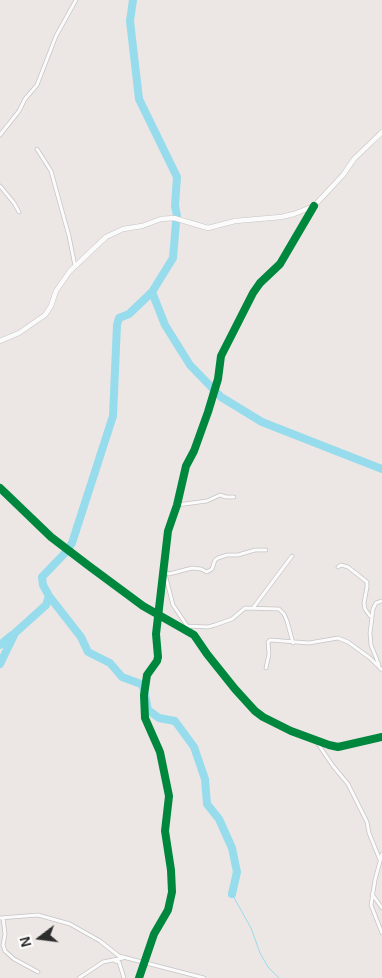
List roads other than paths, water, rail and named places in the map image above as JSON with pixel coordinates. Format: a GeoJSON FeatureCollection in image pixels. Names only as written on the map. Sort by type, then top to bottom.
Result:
{"type":"FeatureCollection","features":[{"type":"Feature","properties":{"kind":"street"},"geometry":{"type":"LineString","coordinates":[[0,135],[37,86],[56,36],[76,0]]}},
{"type":"Feature","properties":{"kind":"street"},"geometry":{"type":"LineString","coordinates":[[139,978],[154,934],[168,910],[172,882],[165,831],[168,804],[167,786],[160,752],[148,725],[144,707],[145,684],[158,657],[156,640],[168,530],[178,504],[186,466],[194,452],[208,412],[218,379],[221,356],[253,293],[260,283],[280,264],[314,206],[346,170],[354,158],[382,132]]}},
{"type":"Feature","properties":{"kind":"street"},"geometry":{"type":"LineString","coordinates":[[37,149],[51,171],[69,236],[75,266]]}},
{"type":"Feature","properties":{"kind":"street"},"geometry":{"type":"LineString","coordinates":[[0,186],[19,212]]}},
{"type":"Feature","properties":{"kind":"street"},"geometry":{"type":"LineString","coordinates":[[0,341],[19,333],[45,315],[51,306],[56,291],[75,266],[106,237],[123,229],[142,226],[161,219],[174,218],[208,228],[235,221],[287,216],[314,206]]}},
{"type":"Feature","properties":{"kind":"street"},"geometry":{"type":"LineString","coordinates":[[0,488],[62,545],[89,566],[158,615],[194,634]]}},
{"type":"Feature","properties":{"kind":"street"},"geometry":{"type":"LineString","coordinates":[[178,504],[207,501],[220,495],[234,497]]}},
{"type":"Feature","properties":{"kind":"street"},"geometry":{"type":"LineString","coordinates":[[164,571],[169,574],[192,568],[207,572],[212,569],[215,560],[218,558],[255,550],[266,550]]}},
{"type":"Feature","properties":{"kind":"street"},"geometry":{"type":"LineString","coordinates":[[253,608],[292,556]]}},
{"type":"Feature","properties":{"kind":"street"},"geometry":{"type":"LineString","coordinates":[[338,567],[348,567],[367,582],[364,603],[365,609],[371,616]]}},
{"type":"Feature","properties":{"kind":"street"},"geometry":{"type":"LineString","coordinates":[[164,571],[173,606],[211,659],[255,711],[276,725],[329,745],[342,746],[382,737]]}},
{"type":"Feature","properties":{"kind":"street"},"geometry":{"type":"LineString","coordinates":[[381,669],[372,645],[371,616],[376,603],[382,601]]}},
{"type":"Feature","properties":{"kind":"street"},"geometry":{"type":"LineString","coordinates":[[187,626],[208,627],[215,625],[232,618],[245,608],[279,609],[284,614],[294,643]]}},
{"type":"Feature","properties":{"kind":"street"},"geometry":{"type":"LineString","coordinates":[[266,668],[269,654],[268,642],[270,640],[309,643],[338,638],[348,642],[370,658],[381,669]]}},
{"type":"Feature","properties":{"kind":"street"},"geometry":{"type":"LineString","coordinates":[[316,741],[348,784],[367,822],[380,860]]}},
{"type":"Feature","properties":{"kind":"street"},"geometry":{"type":"LineString","coordinates":[[382,854],[372,893],[371,905],[382,933]]}},
{"type":"Feature","properties":{"kind":"street"},"geometry":{"type":"LineString","coordinates":[[372,893],[382,908]]}},
{"type":"Feature","properties":{"kind":"street"},"geometry":{"type":"LineString","coordinates":[[38,972],[6,951],[4,945],[6,934],[2,918],[29,914],[70,924],[109,947],[119,956],[204,978]]}},
{"type":"Feature","properties":{"kind":"street"},"geometry":{"type":"LineString","coordinates":[[79,978],[103,962],[124,958]]}},
{"type":"Feature","properties":{"kind":"street"},"geometry":{"type":"LineString","coordinates":[[112,960],[119,962],[124,978]]}},
{"type":"Feature","properties":{"kind":"waterway"},"geometry":{"type":"LineString","coordinates":[[133,0],[130,21],[139,99],[177,177],[175,206],[177,216]]}},
{"type":"Feature","properties":{"kind":"waterway"},"geometry":{"type":"LineString","coordinates":[[0,664],[15,633],[46,605],[49,596],[43,585],[42,577],[72,543],[113,416],[117,325],[119,318],[129,314],[152,292],[173,258],[176,222]]}},
{"type":"Feature","properties":{"kind":"waterway"},"geometry":{"type":"LineString","coordinates":[[152,292],[165,325],[190,365],[221,397],[262,422],[382,469]]}},
{"type":"Feature","properties":{"kind":"waterway"},"geometry":{"type":"LineString","coordinates":[[49,596],[81,637],[88,652],[110,663],[122,677],[141,684],[144,689],[148,710],[159,718],[175,721],[194,747],[205,779],[207,804],[219,819],[232,848],[237,872],[232,894]]}},
{"type":"Feature","properties":{"kind":"waterway"},"geometry":{"type":"LineString","coordinates":[[0,645],[12,635]]}},
{"type":"Feature","properties":{"kind":"waterway"},"geometry":{"type":"LineString","coordinates":[[232,894],[251,928],[260,953],[268,967],[279,978]]}}]}
